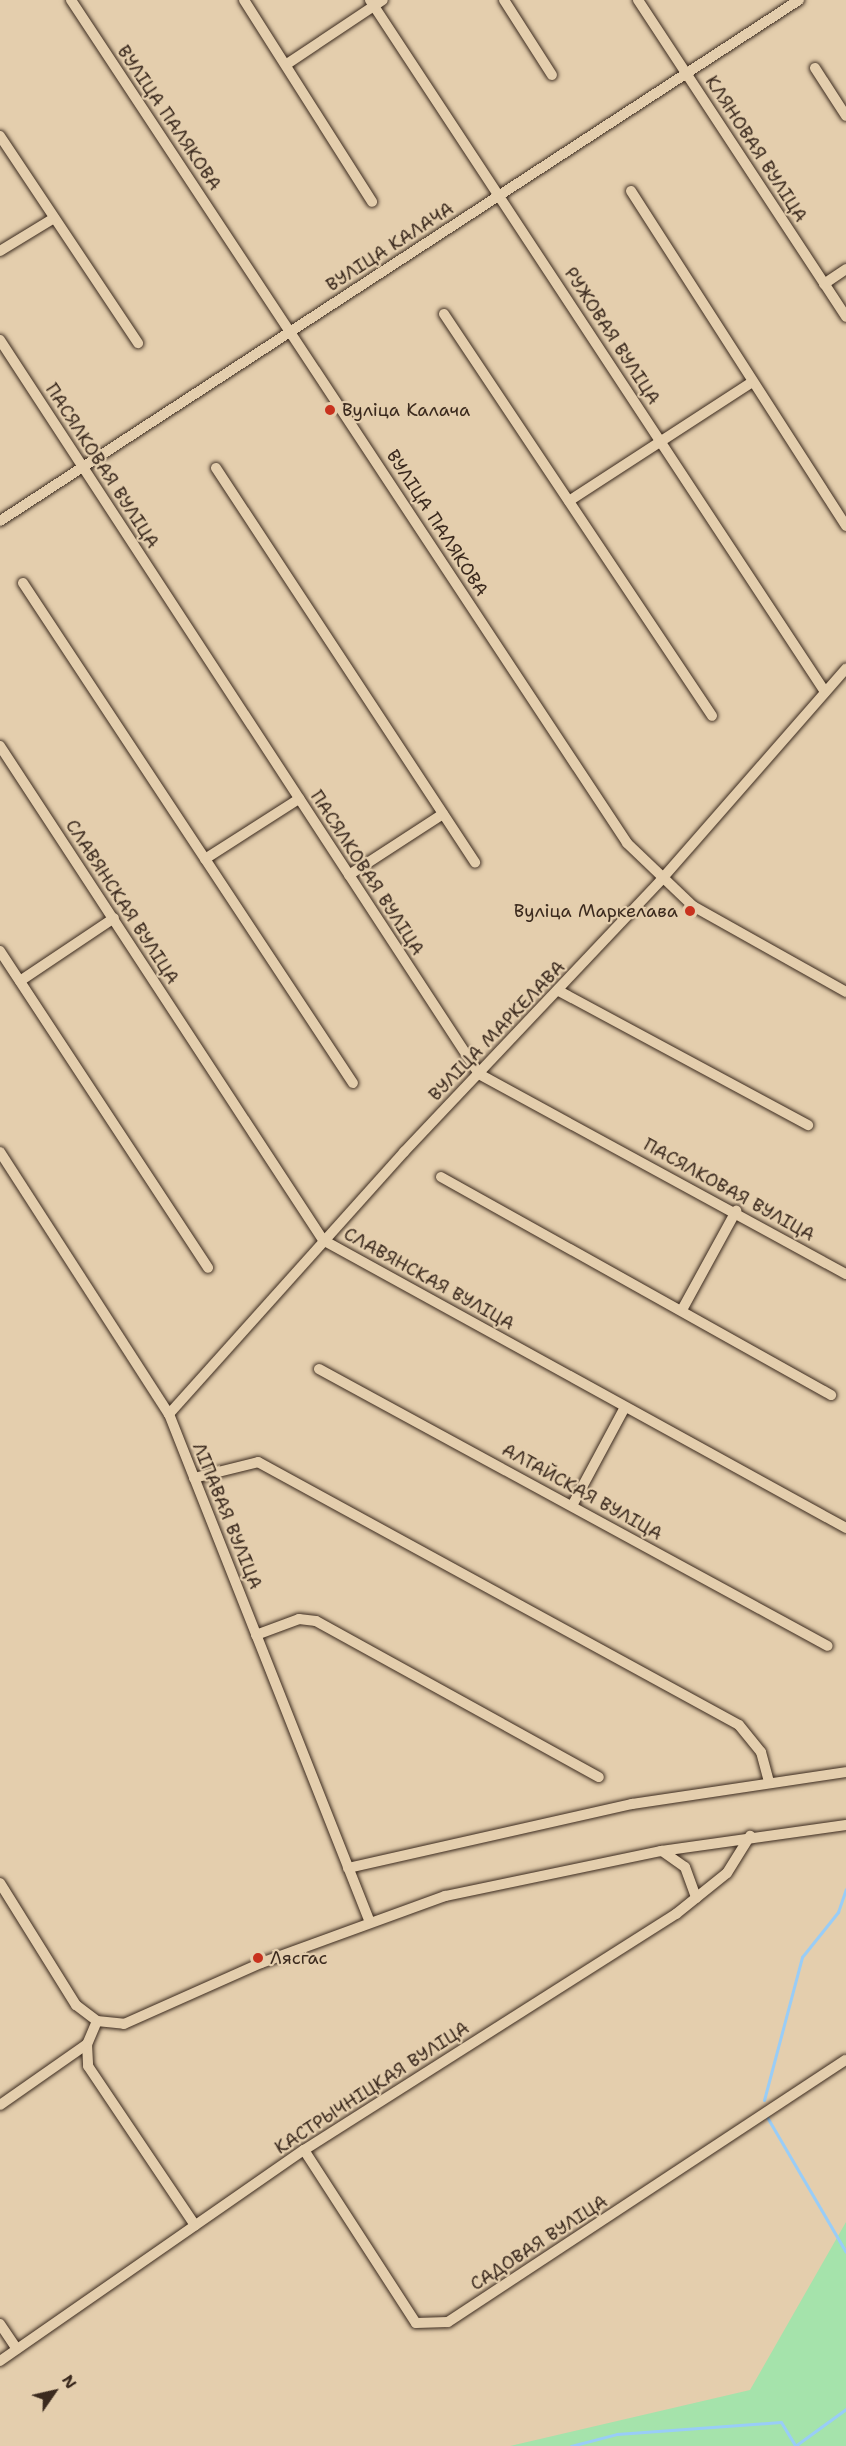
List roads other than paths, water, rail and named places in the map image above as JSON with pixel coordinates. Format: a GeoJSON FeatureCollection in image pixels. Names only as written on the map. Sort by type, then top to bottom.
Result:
{"type":"FeatureCollection","features":[{"type":"Feature","properties":{"kind":"street","name":"ВУЛІЦА ПАЛЯКОВА"},"geometry":{"type":"LineString","coordinates":[[71,0],[292,331],[627,843],[661,880],[716,921],[846,992]]}},
{"type":"Feature","properties":{"kind":"street"},"geometry":{"type":"LineString","coordinates":[[244,0],[372,202]]}},
{"type":"Feature","properties":{"kind":"street"},"geometry":{"type":"LineString","coordinates":[[504,0],[552,75]]}},
{"type":"Feature","properties":{"kind":"street","name":"КЛЯНОВАЯ ВУЛІЦА"},"geometry":{"type":"LineString","coordinates":[[638,0],[846,317]]}},
{"type":"Feature","properties":{"kind":"street","name":"ВУЛІЦА КАЛАЧА"},"geometry":{"type":"LineString","coordinates":[[0,521],[799,0]]}},
{"type":"Feature","properties":{"kind":"street"},"geometry":{"type":"LineString","coordinates":[[286,64],[376,2]]}},
{"type":"Feature","properties":{"kind":"street","name":"РУЖОВАЯ ВУЛІЦА"},"geometry":{"type":"LineString","coordinates":[[376,2],[825,692]]}},
{"type":"Feature","properties":{"kind":"street"},"geometry":{"type":"LineString","coordinates":[[815,69],[846,116]]}},
{"type":"Feature","properties":{"kind":"street"},"geometry":{"type":"LineString","coordinates":[[0,136],[138,343]]}},
{"type":"Feature","properties":{"kind":"street"},"geometry":{"type":"LineString","coordinates":[[631,191],[846,526]]}},
{"type":"Feature","properties":{"kind":"street"},"geometry":{"type":"LineString","coordinates":[[0,251],[54,218]]}},
{"type":"Feature","properties":{"kind":"street"},"geometry":{"type":"LineString","coordinates":[[824,284],[846,269]]}},
{"type":"Feature","properties":{"kind":"street"},"geometry":{"type":"LineString","coordinates":[[444,314],[712,716]]}},
{"type":"Feature","properties":{"kind":"street","name":"ПАСЯЛКОВАЯ ВУЛІЦА"},"geometry":{"type":"LineString","coordinates":[[0,340],[479,1074],[736,1211],[846,1274]]}},
{"type":"Feature","properties":{"kind":"street"},"geometry":{"type":"LineString","coordinates":[[569,501],[752,382]]}},
{"type":"Feature","properties":{"kind":"street"},"geometry":{"type":"LineString","coordinates":[[216,468],[475,863]]}},
{"type":"Feature","properties":{"kind":"street"},"geometry":{"type":"LineString","coordinates":[[23,583],[353,1083]]}},
{"type":"Feature","properties":{"kind":"street","name":"ВУЛІЦА МАРКЕЛАВА"},"geometry":{"type":"LineString","coordinates":[[169,1414],[323,1240],[661,880],[846,669]]}},
{"type":"Feature","properties":{"kind":"street","name":"СЛАВЯНСКАЯ ВУЛІЦА"},"geometry":{"type":"LineString","coordinates":[[0,746],[323,1240],[846,1528]]}},
{"type":"Feature","properties":{"kind":"street"},"geometry":{"type":"LineString","coordinates":[[204,860],[299,799]]}},
{"type":"Feature","properties":{"kind":"street"},"geometry":{"type":"LineString","coordinates":[[349,875],[443,814]]}},
{"type":"Feature","properties":{"kind":"street"},"geometry":{"type":"LineString","coordinates":[[20,981],[114,918]]}},
{"type":"Feature","properties":{"kind":"street"},"geometry":{"type":"LineString","coordinates":[[0,951],[208,1268]]}},
{"type":"Feature","properties":{"kind":"street"},"geometry":{"type":"LineString","coordinates":[[559,991],[808,1125]]}},
{"type":"Feature","properties":{"kind":"street","name":"ЛІПАВАЯ ВУЛІЦА"},"geometry":{"type":"LineString","coordinates":[[0,1152],[169,1414],[369,1920]]}},
{"type":"Feature","properties":{"kind":"street"},"geometry":{"type":"LineString","coordinates":[[441,1177],[683,1308],[831,1395]]}},
{"type":"Feature","properties":{"kind":"street"},"geometry":{"type":"LineString","coordinates":[[683,1308],[736,1211]]}},
{"type":"Feature","properties":{"kind":"street","name":"АЛТАЙСКАЯ ВУЛІЦА"},"geometry":{"type":"LineString","coordinates":[[319,1369],[573,1504],[828,1646]]}},
{"type":"Feature","properties":{"kind":"street"},"geometry":{"type":"LineString","coordinates":[[573,1504],[625,1407]]}},
{"type":"Feature","properties":{"kind":"street"},"geometry":{"type":"LineString","coordinates":[[194,1478],[258,1462],[739,1725],[761,1752],[769,1780]]}},
{"type":"Feature","properties":{"kind":"street"},"geometry":{"type":"LineString","coordinates":[[256,1635],[299,1619],[316,1621],[599,1777]]}},
{"type":"Feature","properties":{"kind":"street"},"geometry":{"type":"LineString","coordinates":[[348,1868],[632,1804],[769,1780],[846,1772]]}},
{"type":"Feature","properties":{"kind":"street"},"geometry":{"type":"LineString","coordinates":[[0,1883],[76,2005],[97,2021],[124,2024],[369,1920],[445,1896],[661,1851],[750,1836],[846,1824]]}},
{"type":"Feature","properties":{"kind":"street","name":"КАСТРЫЧНІЦКАЯ ВУЛІЦА"},"geometry":{"type":"LineString","coordinates":[[0,2361],[304,2150],[696,1898],[727,1873],[750,1836]]}},
{"type":"Feature","properties":{"kind":"street"},"geometry":{"type":"LineString","coordinates":[[661,1851],[685,1866],[696,1898]]}},
{"type":"Feature","properties":{"kind":"street"},"geometry":{"type":"LineString","coordinates":[[97,2021],[87,2044],[88,2066],[195,2225]]}},
{"type":"Feature","properties":{"kind":"street"},"geometry":{"type":"LineString","coordinates":[[0,2105],[87,2044]]}},
{"type":"Feature","properties":{"kind":"street","name":"САДОВАЯ ВУЛІЦА"},"geometry":{"type":"LineString","coordinates":[[304,2150],[416,2323],[448,2322],[846,2060]]}},
{"type":"Feature","properties":{"kind":"street"},"geometry":{"type":"LineString","coordinates":[[0,2325],[17,2349]]}},
{"type":"Feature","properties":{"kind":"waterway"},"geometry":{"type":"LineString","coordinates":[[764,2100],[802,1957],[838,1912],[846,1889]]}},
{"type":"Feature","properties":{"kind":"waterway"},"geometry":{"type":"LineString","coordinates":[[767,2117],[846,2252]]}},
{"type":"Feature","properties":{"kind":"waterway"},"geometry":{"type":"LineString","coordinates":[[795,2446],[846,2409]]}},
{"type":"Feature","properties":{"kind":"waterway"},"geometry":{"type":"LineString","coordinates":[[571,2446],[617,2434],[781,2422],[795,2445]]}},
{"type":"Feature","properties":{"kind":"place","name":"Вуліца Калача"},"geometry":{"type":"Point","coordinates":[330,410]}},
{"type":"Feature","properties":{"kind":"place","name":"Вуліца Маркелава"},"geometry":{"type":"Point","coordinates":[690,911]}},
{"type":"Feature","properties":{"kind":"place","name":"Лясгас"},"geometry":{"type":"Point","coordinates":[258,1958]}}]}
